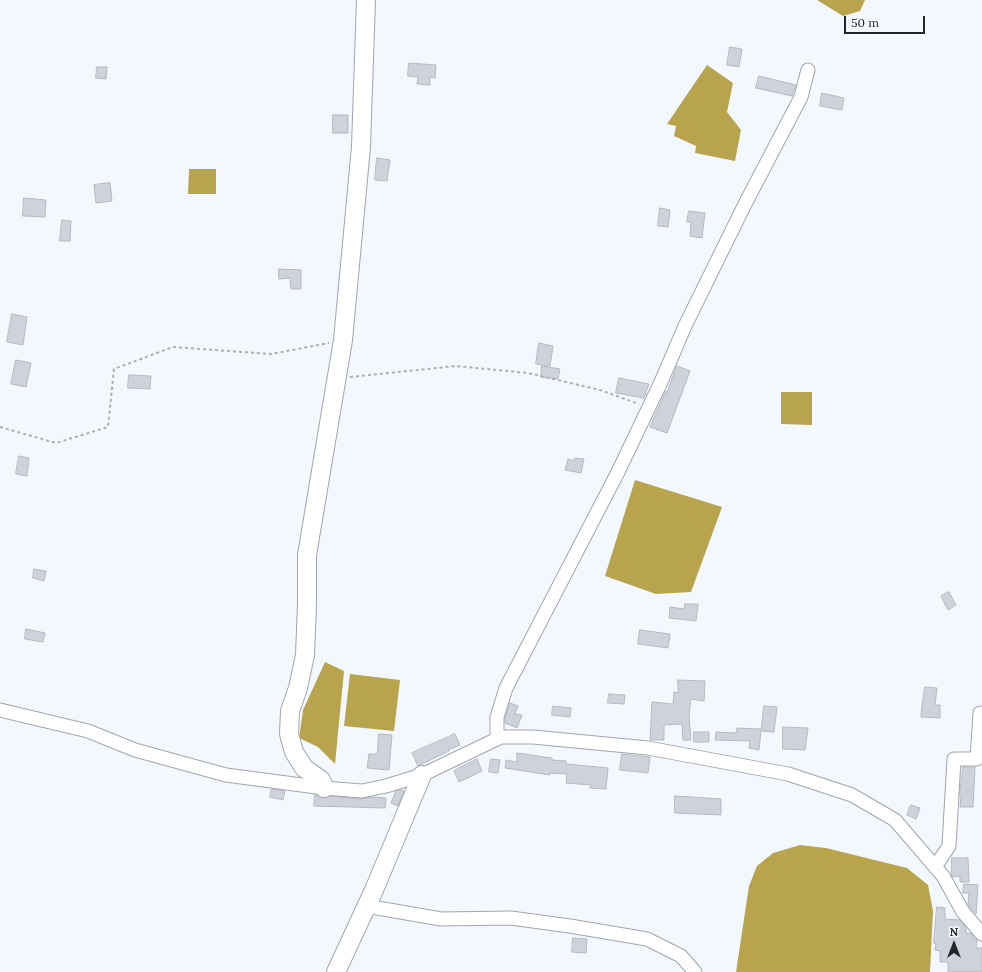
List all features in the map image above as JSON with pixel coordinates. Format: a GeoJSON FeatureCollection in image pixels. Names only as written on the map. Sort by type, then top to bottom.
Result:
{"type":"FeatureCollection","features":[{"type":"Feature","properties":{"kind":"street"},"geometry":{"type":"LineString","coordinates":[[324,788],[321,780],[304,768],[294,752],[289,734],[290,711],[298,688],[305,655],[307,555],[343,340],[361,147],[366,0]]}},
{"type":"Feature","properties":{"kind":"street"},"geometry":{"type":"LineString","coordinates":[[497,739],[497,717],[506,688],[618,472],[661,382],[685,326],[744,206],[801,97],[808,70]]}},
{"type":"Feature","properties":{"kind":"street"},"geometry":{"type":"LineString","coordinates":[[0,710],[88,731],[135,750],[226,775],[324,788],[362,791],[386,786],[422,775],[501,737],[533,737],[648,748],[788,774],[852,795],[895,820],[943,876],[963,912],[982,934]]}},
{"type":"Feature","properties":{"kind":"street"},"geometry":{"type":"LineString","coordinates":[[935,866],[948,846],[954,759],[977,759],[980,713]]}},
{"type":"Feature","properties":{"kind":"street"},"geometry":{"type":"LineString","coordinates":[[336,972],[374,890],[422,775]]}},
{"type":"Feature","properties":{"kind":"street"},"geometry":{"type":"LineString","coordinates":[[366,906],[441,919],[511,918],[647,939],[681,956],[695,972]]}},
{"type":"Feature","properties":{"kind":"path"},"geometry":{"type":"LineString","coordinates":[[0,427],[56,443],[108,427],[114,369],[173,347],[271,354],[343,340]]}},
{"type":"Feature","properties":{"kind":"path"},"geometry":{"type":"LineString","coordinates":[[337,378],[456,366],[528,373],[600,390],[649,407]]}},
{"type":"Feature","properties":{"kind":"shaded area"},"geometry":{"type":"Polygon","coordinates":[[[817,0],[865,0],[860,11],[843,16],[817,0]]]}},
{"type":"Feature","properties":{"kind":"shaded area"},"geometry":{"type":"Polygon","coordinates":[[[707,65],[733,83],[727,112],[741,130],[735,161],[695,153],[696,146],[674,136],[676,126],[667,124],[707,65]]]}},
{"type":"Feature","properties":{"kind":"shaded area"},"geometry":{"type":"Polygon","coordinates":[[[189,169],[216,169],[216,194],[188,194],[189,169]]]}},
{"type":"Feature","properties":{"kind":"shaded area"},"geometry":{"type":"Polygon","coordinates":[[[781,392],[812,392],[812,425],[781,424],[781,392]]]}},
{"type":"Feature","properties":{"kind":"shaded area"},"geometry":{"type":"Polygon","coordinates":[[[635,480],[722,507],[691,592],[656,594],[605,576],[635,480]]]}},
{"type":"Feature","properties":{"kind":"shaded area"},"geometry":{"type":"Polygon","coordinates":[[[325,662],[344,671],[335,764],[318,747],[299,738],[303,710],[325,662]]]}},
{"type":"Feature","properties":{"kind":"shaded area"},"geometry":{"type":"Polygon","coordinates":[[[350,674],[400,680],[394,731],[344,726],[350,674]]]}},
{"type":"Feature","properties":{"kind":"shaded area"},"geometry":{"type":"Polygon","coordinates":[[[800,845],[826,848],[907,868],[928,885],[933,911],[930,972],[736,972],[749,886],[757,866],[773,853],[800,845]]]}},
{"type":"Feature","properties":{"kind":"building"},"geometry":{"type":"Polygon","coordinates":[[[730,47],[742,49],[739,67],[727,65],[730,47]]]}},
{"type":"Feature","properties":{"kind":"building"},"geometry":{"type":"Polygon","coordinates":[[[409,63],[436,65],[435,78],[430,77],[430,85],[417,84],[418,77],[408,76],[409,63]]]}},
{"type":"Feature","properties":{"kind":"building"},"geometry":{"type":"Polygon","coordinates":[[[97,67],[107,67],[106,79],[96,78],[97,67]]]}},
{"type":"Feature","properties":{"kind":"building"},"geometry":{"type":"Polygon","coordinates":[[[759,76],[796,85],[792,96],[756,88],[759,76]]]}},
{"type":"Feature","properties":{"kind":"building"},"geometry":{"type":"Polygon","coordinates":[[[822,93],[844,98],[842,110],[820,106],[822,93]]]}},
{"type":"Feature","properties":{"kind":"building"},"geometry":{"type":"Polygon","coordinates":[[[333,115],[348,115],[348,133],[333,133],[333,115]]]}},
{"type":"Feature","properties":{"kind":"building"},"geometry":{"type":"Polygon","coordinates":[[[377,158],[390,160],[387,181],[375,180],[377,158]]]}},
{"type":"Feature","properties":{"kind":"building"},"geometry":{"type":"Polygon","coordinates":[[[110,183],[112,201],[96,203],[94,185],[110,183]]]}},
{"type":"Feature","properties":{"kind":"building"},"geometry":{"type":"Polygon","coordinates":[[[24,198],[46,200],[45,217],[23,216],[24,198]]]}},
{"type":"Feature","properties":{"kind":"building"},"geometry":{"type":"Polygon","coordinates":[[[660,208],[670,210],[668,227],[658,226],[660,208]]]}},
{"type":"Feature","properties":{"kind":"building"},"geometry":{"type":"Polygon","coordinates":[[[689,211],[705,213],[702,238],[690,236],[691,222],[687,222],[689,211]]]}},
{"type":"Feature","properties":{"kind":"building"},"geometry":{"type":"Polygon","coordinates":[[[62,220],[71,221],[70,241],[60,241],[62,220]]]}},
{"type":"Feature","properties":{"kind":"building"},"geometry":{"type":"Polygon","coordinates":[[[279,269],[301,270],[301,289],[291,289],[290,278],[279,279],[279,269]]]}},
{"type":"Feature","properties":{"kind":"building"},"geometry":{"type":"Polygon","coordinates":[[[12,314],[27,317],[23,345],[7,342],[12,314]]]}},
{"type":"Feature","properties":{"kind":"building"},"geometry":{"type":"Polygon","coordinates":[[[539,343],[553,346],[550,366],[536,364],[539,343]]]}},
{"type":"Feature","properties":{"kind":"building"},"geometry":{"type":"Polygon","coordinates":[[[16,360],[31,363],[26,387],[11,384],[16,360]]]}},
{"type":"Feature","properties":{"kind":"building"},"geometry":{"type":"Polygon","coordinates":[[[542,366],[560,369],[558,379],[541,377],[542,366]]]}},
{"type":"Feature","properties":{"kind":"building"},"geometry":{"type":"Polygon","coordinates":[[[677,366],[690,371],[667,433],[650,427],[666,391],[667,392],[677,366]]]}},
{"type":"Feature","properties":{"kind":"building"},"geometry":{"type":"Polygon","coordinates":[[[129,375],[151,376],[150,389],[128,388],[129,375]]]}},
{"type":"Feature","properties":{"kind":"building"},"geometry":{"type":"Polygon","coordinates":[[[619,378],[649,384],[644,398],[616,393],[619,378]]]}},
{"type":"Feature","properties":{"kind":"building"},"geometry":{"type":"Polygon","coordinates":[[[19,456],[29,458],[27,476],[16,474],[19,456]]]}},
{"type":"Feature","properties":{"kind":"building"},"geometry":{"type":"Polygon","coordinates":[[[575,458],[584,459],[581,473],[565,470],[568,459],[574,461],[575,458]]]}},
{"type":"Feature","properties":{"kind":"building"},"geometry":{"type":"Polygon","coordinates":[[[34,569],[46,571],[44,581],[33,578],[34,569]]]}},
{"type":"Feature","properties":{"kind":"building"},"geometry":{"type":"Polygon","coordinates":[[[949,592],[956,605],[948,610],[941,596],[949,592]]]}},
{"type":"Feature","properties":{"kind":"building"},"geometry":{"type":"Polygon","coordinates":[[[685,604],[698,604],[696,621],[669,618],[670,607],[684,609],[685,604]]]}},
{"type":"Feature","properties":{"kind":"building"},"geometry":{"type":"Polygon","coordinates":[[[26,629],[45,633],[43,642],[25,639],[26,629]]]}},
{"type":"Feature","properties":{"kind":"building"},"geometry":{"type":"Polygon","coordinates":[[[640,630],[670,634],[668,648],[638,644],[640,630]]]}},
{"type":"Feature","properties":{"kind":"building"},"geometry":{"type":"Polygon","coordinates":[[[678,680],[705,681],[704,701],[691,699],[689,716],[691,740],[683,740],[682,724],[664,725],[664,740],[650,740],[652,702],[673,704],[674,692],[678,693],[678,680]]]}},
{"type":"Feature","properties":{"kind":"building"},"geometry":{"type":"Polygon","coordinates":[[[925,687],[937,688],[935,705],[940,705],[940,718],[921,717],[925,687]]]}},
{"type":"Feature","properties":{"kind":"building"},"geometry":{"type":"Polygon","coordinates":[[[609,694],[625,695],[624,704],[608,703],[609,694]]]}},
{"type":"Feature","properties":{"kind":"building"},"geometry":{"type":"Polygon","coordinates":[[[510,703],[518,706],[515,714],[522,715],[517,728],[505,723],[505,718],[510,703]]]}},
{"type":"Feature","properties":{"kind":"building"},"geometry":{"type":"Polygon","coordinates":[[[553,706],[571,708],[570,717],[552,715],[553,706]]]}},
{"type":"Feature","properties":{"kind":"building"},"geometry":{"type":"Polygon","coordinates":[[[764,706],[777,707],[774,732],[761,731],[759,750],[749,748],[750,741],[715,740],[716,732],[736,733],[737,728],[761,729],[764,706]]]}},
{"type":"Feature","properties":{"kind":"building"},"geometry":{"type":"Polygon","coordinates":[[[783,727],[808,728],[805,750],[783,749],[783,727]]]}},
{"type":"Feature","properties":{"kind":"building"},"geometry":{"type":"Polygon","coordinates":[[[694,732],[709,732],[709,742],[694,742],[694,732]]]}},
{"type":"Feature","properties":{"kind":"building"},"geometry":{"type":"Polygon","coordinates":[[[379,734],[392,735],[389,770],[367,768],[369,754],[377,754],[379,734]]]}},
{"type":"Feature","properties":{"kind":"building"},"geometry":{"type":"Polygon","coordinates":[[[455,734],[460,745],[418,766],[412,753],[455,734]]]}},
{"type":"Feature","properties":{"kind":"building"},"geometry":{"type":"Polygon","coordinates":[[[517,753],[552,758],[552,760],[566,761],[566,764],[608,768],[606,789],[590,788],[591,785],[566,783],[567,774],[550,773],[550,775],[505,768],[506,760],[517,762],[517,753]]]}},
{"type":"Feature","properties":{"kind":"building"},"geometry":{"type":"Polygon","coordinates":[[[622,754],[650,757],[648,773],[620,770],[622,754]]]}},
{"type":"Feature","properties":{"kind":"building"},"geometry":{"type":"Polygon","coordinates":[[[477,759],[482,771],[459,782],[454,771],[477,759]]]}},
{"type":"Feature","properties":{"kind":"building"},"geometry":{"type":"Polygon","coordinates":[[[491,759],[500,760],[498,773],[489,772],[491,759]]]}},
{"type":"Feature","properties":{"kind":"building"},"geometry":{"type":"Polygon","coordinates":[[[963,767],[975,767],[973,807],[960,807],[963,767]]]}},
{"type":"Feature","properties":{"kind":"building"},"geometry":{"type":"Polygon","coordinates":[[[272,789],[285,791],[283,800],[270,797],[272,789]]]}},
{"type":"Feature","properties":{"kind":"building"},"geometry":{"type":"Polygon","coordinates":[[[396,791],[404,791],[398,806],[391,803],[396,791]]]}},
{"type":"Feature","properties":{"kind":"building"},"geometry":{"type":"Polygon","coordinates":[[[315,795],[323,798],[330,796],[361,799],[371,797],[386,798],[385,808],[314,806],[315,795]]]}},
{"type":"Feature","properties":{"kind":"building"},"geometry":{"type":"Polygon","coordinates":[[[675,796],[721,799],[721,815],[675,813],[675,796]]]}},
{"type":"Feature","properties":{"kind":"building"},"geometry":{"type":"Polygon","coordinates":[[[911,805],[920,808],[916,819],[907,815],[911,805]]]}},
{"type":"Feature","properties":{"kind":"building"},"geometry":{"type":"Polygon","coordinates":[[[952,858],[968,858],[969,882],[960,882],[960,876],[952,877],[952,858]]]}},
{"type":"Feature","properties":{"kind":"building"},"geometry":{"type":"Polygon","coordinates":[[[964,884],[978,885],[976,914],[968,905],[969,893],[963,893],[964,884]]]}},
{"type":"Feature","properties":{"kind":"building"},"geometry":{"type":"Polygon","coordinates":[[[937,907],[945,908],[945,919],[960,920],[966,928],[966,933],[971,933],[974,939],[977,940],[976,948],[982,948],[982,972],[948,972],[948,962],[940,962],[940,951],[935,950],[936,943],[934,943],[937,907]]]}},
{"type":"Feature","properties":{"kind":"building"},"geometry":{"type":"Polygon","coordinates":[[[573,938],[587,939],[586,953],[572,952],[573,938]]]}}]}
